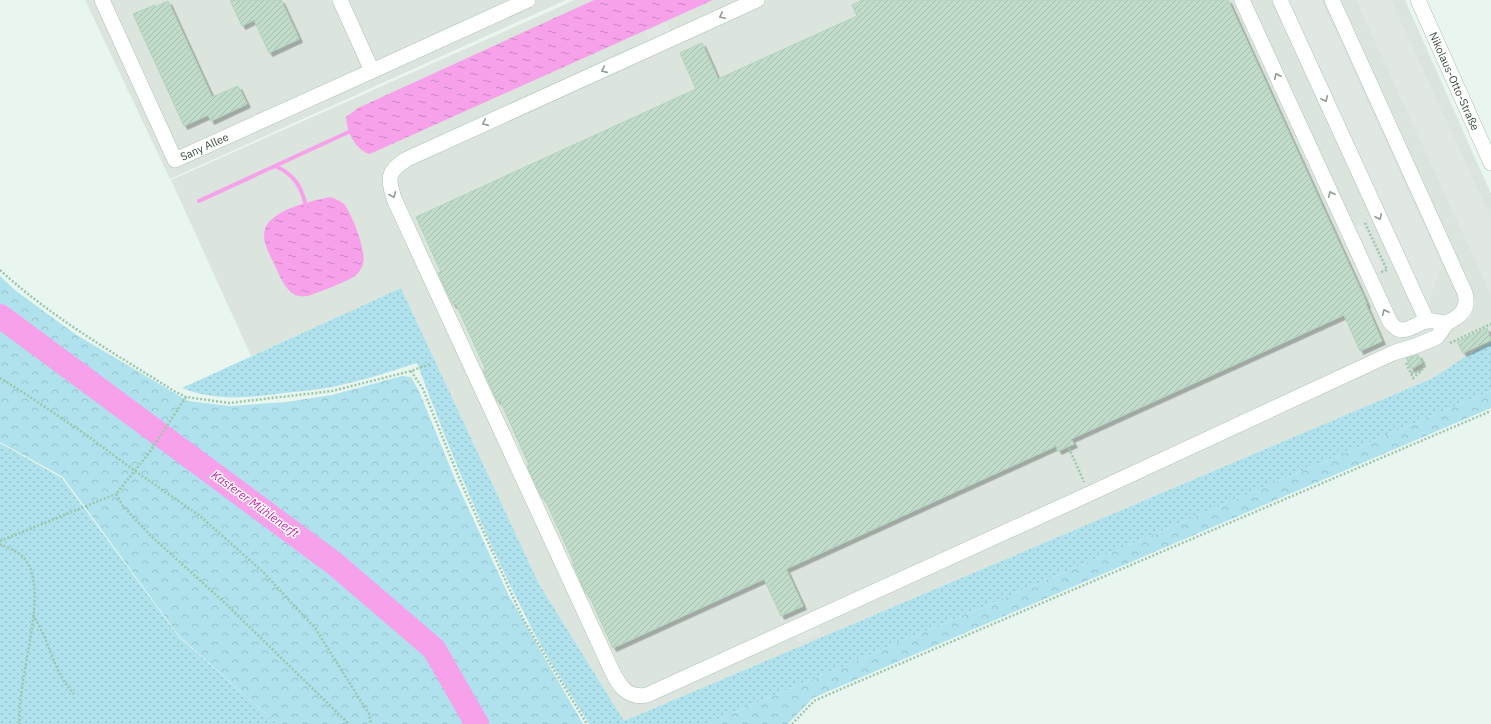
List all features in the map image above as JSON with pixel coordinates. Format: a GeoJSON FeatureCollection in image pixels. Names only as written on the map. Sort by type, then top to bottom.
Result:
{"type":"FeatureCollection","features":[{"type":"Feature","properties":{"kind":"street","name":"Sany Allee"},"geometry":{"type":"LineString","coordinates":[[102,0],[175,160],[528,0]]}},
{"type":"Feature","properties":{"kind":"street"},"geometry":{"type":"LineString","coordinates":[[340,0],[372,71]]}},
{"type":"Feature","properties":{"kind":"street"},"geometry":{"type":"LineString","coordinates":[[757,0],[407,158],[392,171],[390,177],[390,187],[395,200],[608,664],[620,686],[624,690],[634,695],[647,695],[1089,494],[1393,353],[1418,346],[1437,337],[1447,323],[1457,318],[1466,308],[1467,299],[1465,293],[1332,0]]}},
{"type":"Feature","properties":{"kind":"street"},"geometry":{"type":"LineString","coordinates":[[1242,0],[1393,326],[1400,330],[1407,329],[1427,321],[1447,323]]}},
{"type":"Feature","properties":{"kind":"street"},"geometry":{"type":"LineString","coordinates":[[1280,0],[1427,321]]}},
{"type":"Feature","properties":{"kind":"street","name":"Nikolaus-Otto-Straße"},"geometry":{"type":"LineString","coordinates":[[1422,1],[1491,164]]}},
{"type":"Feature","properties":{"kind":"street"},"geometry":{"type":"LineString","coordinates":[[1393,353],[1399,339],[1397,329]]}},
{"type":"Feature","properties":{"kind":"path"},"geometry":{"type":"LineString","coordinates":[[0,270],[18,287],[77,330],[174,391],[186,396],[229,403],[332,391],[411,371],[430,364]]}},
{"type":"Feature","properties":{"kind":"path"},"geometry":{"type":"LineString","coordinates":[[1449,344],[1491,324]]}},
{"type":"Feature","properties":{"kind":"path"},"geometry":{"type":"LineString","coordinates":[[411,371],[423,389],[460,480],[523,619],[587,724]]}},
{"type":"Feature","properties":{"kind":"path"},"geometry":{"type":"LineString","coordinates":[[1411,373],[1421,371]]}},
{"type":"Feature","properties":{"kind":"path"},"geometry":{"type":"LineString","coordinates":[[0,378],[21,390],[85,434],[200,516],[264,573],[316,628],[369,714],[371,724]]}},
{"type":"Feature","properties":{"kind":"path"},"geometry":{"type":"LineString","coordinates":[[0,541],[116,494],[149,453],[186,396]]}},
{"type":"Feature","properties":{"kind":"path"},"geometry":{"type":"LineString","coordinates":[[792,724],[814,701],[1491,411]]}},
{"type":"Feature","properties":{"kind":"path"},"geometry":{"type":"LineString","coordinates":[[1068,448],[1089,494]]}},
{"type":"Feature","properties":{"kind":"path"},"geometry":{"type":"LineString","coordinates":[[116,494],[123,506],[151,536],[226,604],[349,724]]}},
{"type":"Feature","properties":{"kind":"path"},"geometry":{"type":"LineString","coordinates":[[0,544],[24,558],[31,569],[34,579],[35,593],[33,615],[27,664],[20,697],[20,724]]}},
{"type":"Feature","properties":{"kind":"path"},"geometry":{"type":"LineString","coordinates":[[33,615],[41,627],[65,684],[74,694]]}},
{"type":"Feature","properties":{"kind":"shaded area"},"geometry":{"type":"Polygon","coordinates":[[[85,0],[566,0],[170,179],[85,0]]]}},
{"type":"Feature","properties":{"kind":"shaded area"},"geometry":{"type":"Polygon","coordinates":[[[575,0],[1405,0],[1491,194],[1491,342],[1474,351],[1433,378],[624,721],[539,584],[401,288],[251,356],[171,180],[575,0]]]}},
{"type":"Feature","properties":{"kind":"shaded area"},"geometry":{"type":"Polygon","coordinates":[[[1287,0],[1321,0],[1442,266],[1427,305],[1287,0]]]}},
{"type":"Feature","properties":{"kind":"shaded area"},"geometry":{"type":"Polygon","coordinates":[[[1356,0],[1391,0],[1491,218],[1491,295],[1356,0]]]}},
{"type":"Feature","properties":{"kind":"shaded area"},"geometry":{"type":"Polygon","coordinates":[[[667,22],[671,31],[649,41],[645,32],[667,22]]]}},
{"type":"Feature","properties":{"kind":"shaded area"},"geometry":{"type":"Polygon","coordinates":[[[1363,224],[1384,269],[1375,273],[1354,228],[1363,224]]]}},
{"type":"Feature","properties":{"kind":"shaded area"},"geometry":{"type":"Polygon","coordinates":[[[817,624],[821,633],[799,643],[795,634],[817,624]]]}},
{"type":"Feature","properties":{"kind":"green space"},"geometry":{"type":"Polygon","coordinates":[[[0,276],[16,291],[75,334],[188,401],[230,406],[286,402],[332,395],[402,376],[411,377],[419,391],[457,484],[509,596],[583,724],[480,724],[435,647],[339,561],[159,421],[0,313],[0,276]]]}},
{"type":"Feature","properties":{"kind":"green space"},"geometry":{"type":"Polygon","coordinates":[[[401,288],[539,584],[624,721],[1433,378],[1474,351],[1491,342],[1491,391],[707,724],[589,724],[540,644],[496,555],[468,492],[417,363],[332,387],[258,396],[219,397],[182,388],[401,288]]]}},
{"type":"Feature","properties":{"kind":"green space"},"geometry":{"type":"Polygon","coordinates":[[[0,319],[332,567],[430,652],[472,724],[277,724],[179,636],[63,477],[0,442],[0,319]]]}},
{"type":"Feature","properties":{"kind":"green space"},"geometry":{"type":"Polygon","coordinates":[[[1491,391],[1491,408],[813,698],[788,724],[707,724],[1491,391]]]}},
{"type":"Feature","properties":{"kind":"green space"},"geometry":{"type":"Polygon","coordinates":[[[0,443],[62,478],[179,637],[277,724],[0,724],[0,443]]]}},
{"type":"Feature","properties":{"kind":"water"},"geometry":{"type":"Polygon","coordinates":[[[594,0],[713,0],[372,153],[369,154],[359,148],[352,139],[346,117],[358,108],[594,0]]]}},
{"type":"Feature","properties":{"kind":"water"},"geometry":{"type":"Polygon","coordinates":[[[331,197],[344,204],[351,216],[363,251],[364,258],[362,266],[355,276],[339,284],[307,296],[295,295],[283,282],[269,252],[264,238],[265,229],[275,216],[284,211],[304,203],[331,197]]]}},
{"type":"Feature","properties":{"kind":"building"},"geometry":{"type":"Polygon","coordinates":[[[230,0],[281,0],[299,39],[269,53],[254,20],[242,26],[230,0]]]}},
{"type":"Feature","properties":{"kind":"building"},"geometry":{"type":"Polygon","coordinates":[[[862,0],[1228,0],[1367,304],[1366,305],[1382,341],[1360,351],[1344,315],[1071,439],[1074,444],[1058,451],[1056,446],[786,569],[803,606],[781,616],[764,579],[613,648],[588,593],[586,594],[544,497],[542,498],[527,466],[529,465],[500,400],[497,401],[483,370],[485,368],[456,304],[453,305],[438,273],[441,272],[416,217],[696,89],[680,53],[702,43],[718,79],[857,16],[852,5],[862,0]]]}},
{"type":"Feature","properties":{"kind":"building"},"geometry":{"type":"Polygon","coordinates":[[[168,1],[212,97],[238,86],[247,104],[211,121],[208,115],[184,126],[133,14],[168,1]]]}},
{"type":"Feature","properties":{"kind":"building"},"geometry":{"type":"Polygon","coordinates":[[[1487,328],[1491,340],[1463,353],[1457,342],[1487,328]]]}},
{"type":"Feature","properties":{"kind":"building"},"geometry":{"type":"Polygon","coordinates":[[[1418,355],[1422,363],[1411,369],[1406,358],[1418,355]]]}},
{"type":"Feature","properties":{"kind":"waterway"},"geometry":{"type":"LineString","coordinates":[[199,201],[353,130]]}},
{"type":"Feature","properties":{"kind":"waterway"},"geometry":{"type":"LineString","coordinates":[[275,166],[282,169],[296,182],[302,193],[306,207]]}},
{"type":"Feature","properties":{"kind":"waterway","name":"Kasterer Mühlenerft"},"geometry":{"type":"LineString","coordinates":[[0,316],[335,564],[434,649],[477,724]]}}]}
